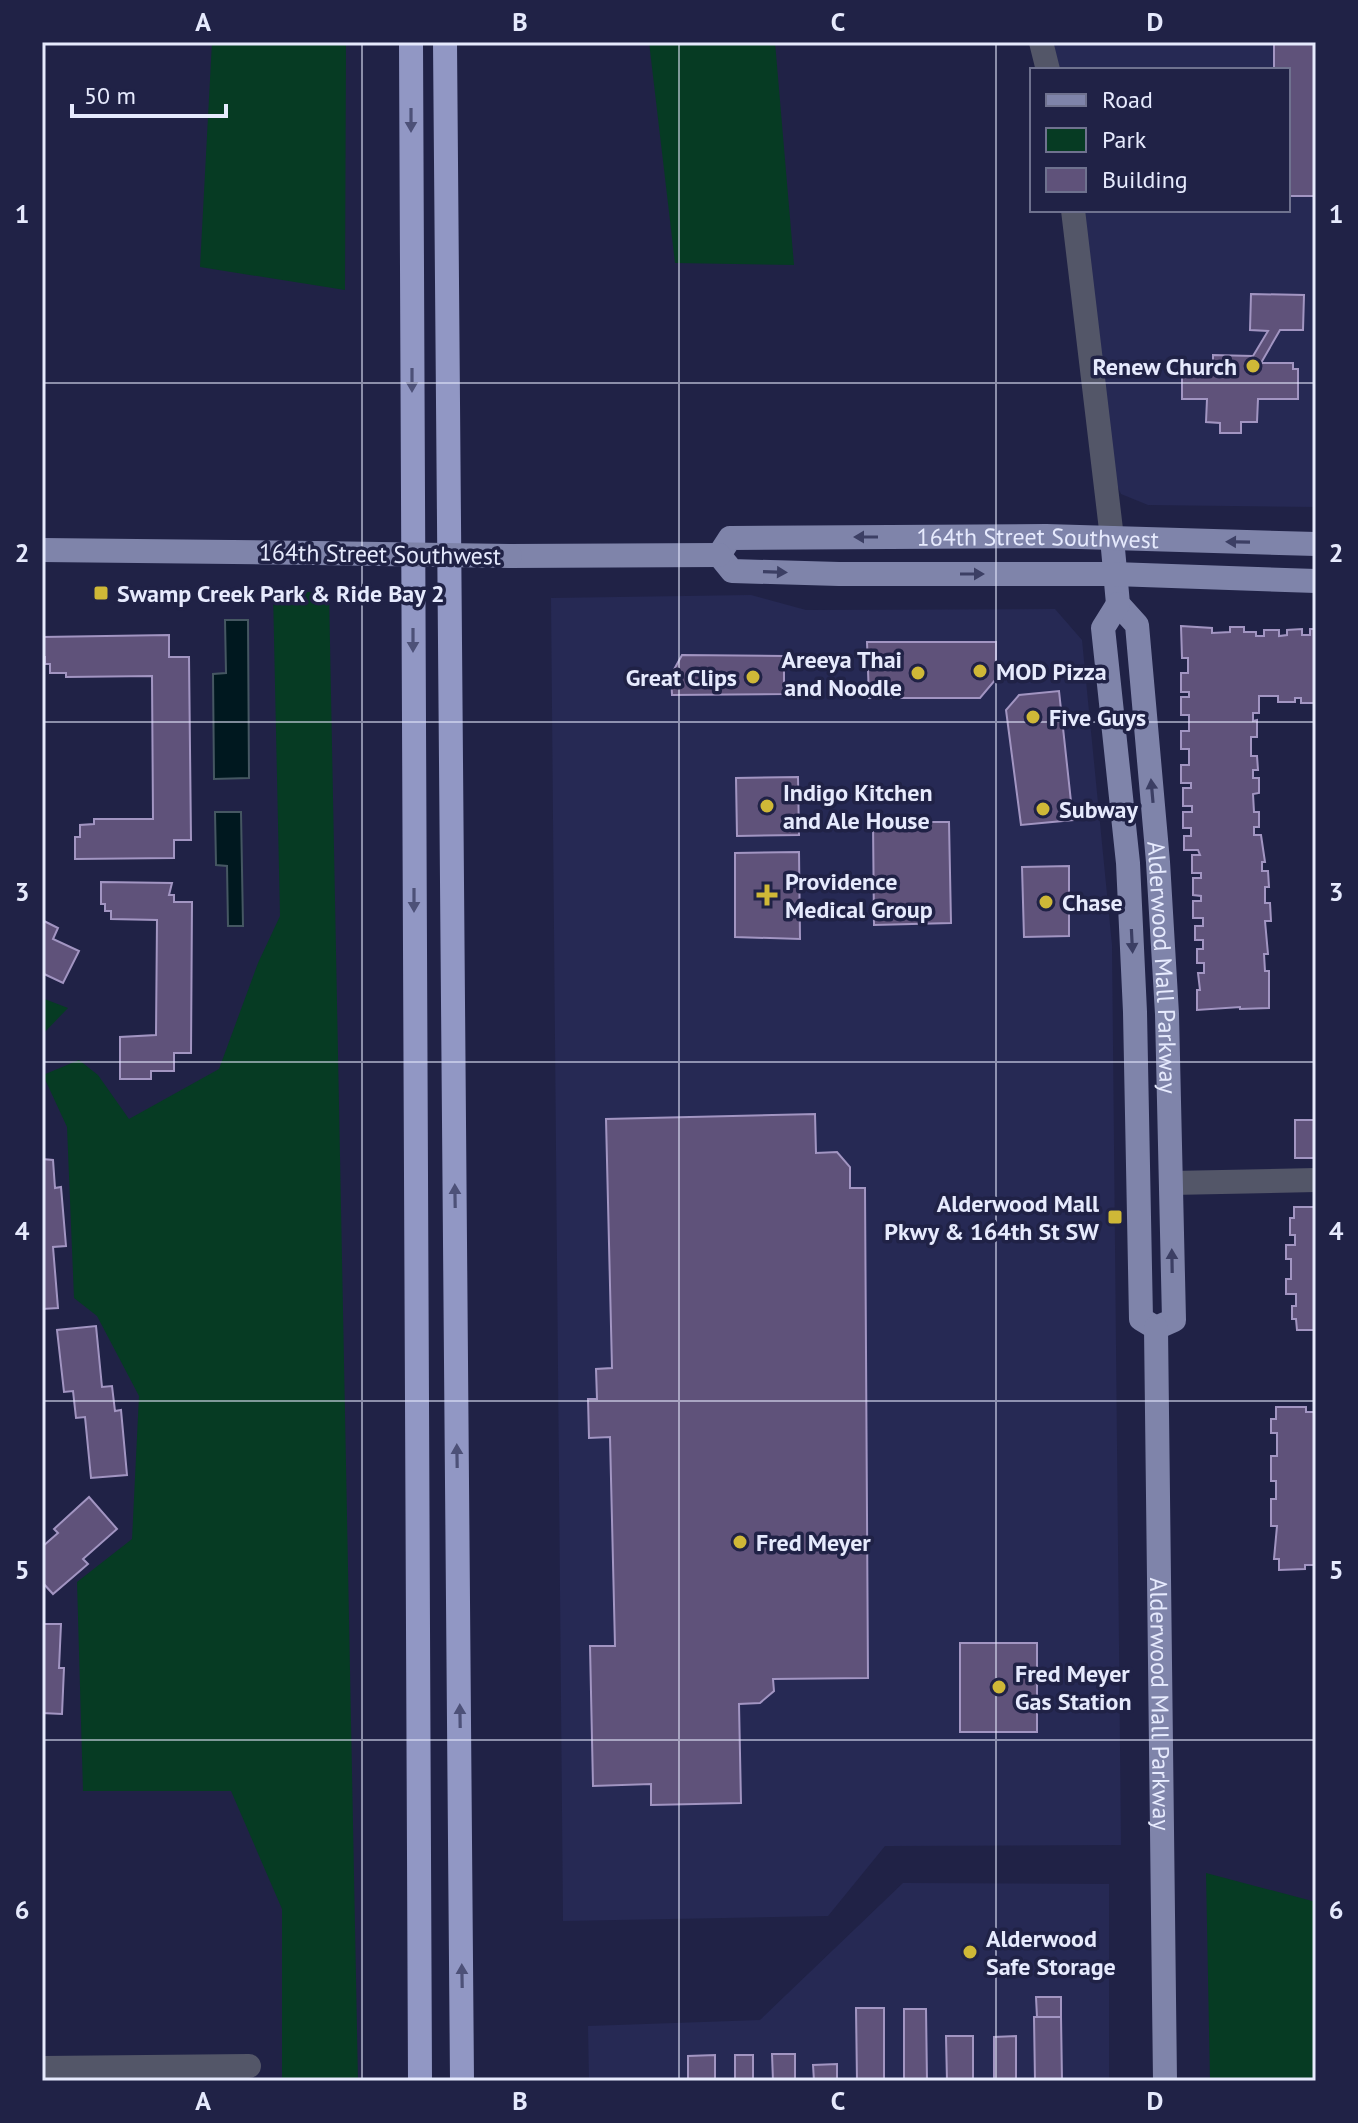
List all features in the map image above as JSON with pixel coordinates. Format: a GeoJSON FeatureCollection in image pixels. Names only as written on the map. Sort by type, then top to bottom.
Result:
{"type":"FeatureCollection","features":[{"type":"Feature","properties":{"kind":"highway"},"geometry":{"type":"LineString","coordinates":[[411,42],[420,2081]]}},
{"type":"Feature","properties":{"kind":"highway"},"geometry":{"type":"LineString","coordinates":[[445,42],[464,2081]]}},
{"type":"Feature","properties":{"kind":"main road","name":"164th Street Southwest"},"geometry":{"type":"LineString","coordinates":[[719,555],[730,538],[1112,538],[1316,544]]}},
{"type":"Feature","properties":{"kind":"main road","name":"Alderwood Mall Parkway"},"geometry":{"type":"LineString","coordinates":[[1112,538],[1118,604],[1137,625],[1158,862],[1167,1014],[1174,1320],[1156,1328]]}},
{"type":"Feature","properties":{"kind":"main road","name":"164th Street Southwest"},"geometry":{"type":"LineString","coordinates":[[42,550],[510,556],[719,555]]}},
{"type":"Feature","properties":{"kind":"main road","name":"164th Street Southwest"},"geometry":{"type":"LineString","coordinates":[[719,555],[732,571],[1114,574],[1316,581]]}},
{"type":"Feature","properties":{"kind":"main road","name":"Alderwood Mall Parkway"},"geometry":{"type":"LineString","coordinates":[[1118,604],[1103,628],[1131,907],[1141,1319],[1156,1328]]}},
{"type":"Feature","properties":{"kind":"main road","name":"Alderwood Mall Parkway"},"geometry":{"type":"LineString","coordinates":[[1156,1328],[1165,2081]]}},
{"type":"Feature","properties":{"kind":"street"},"geometry":{"type":"LineString","coordinates":[[1041,42],[1048,68]]}},
{"type":"Feature","properties":{"kind":"street"},"geometry":{"type":"LineString","coordinates":[[1073,212],[1112,538]]}},
{"type":"Feature","properties":{"kind":"street"},"geometry":{"type":"LineString","coordinates":[[1171,1183],[1316,1180]]}},
{"type":"Feature","properties":{"kind":"street"},"geometry":{"type":"LineString","coordinates":[[42,2068],[249,2066]]}},
{"type":"Feature","properties":{"kind":"shaded area"},"geometry":{"type":"Polygon","coordinates":[[[1041,42],[1316,42],[1316,507],[1148,505],[1121,494],[1102,453],[1073,212],[1290,212],[1290,68],[1048,68],[1041,42]]]}},
{"type":"Feature","properties":{"kind":"shaded area"},"geometry":{"type":"Polygon","coordinates":[[[751,595],[806,610],[1055,609],[1082,640],[1112,945],[1121,1845],[885,1846],[828,1916],[563,1921],[551,598],[751,595]]]}},
{"type":"Feature","properties":{"kind":"shaded area","name":"Alderwood Safe Storage"},"geometry":{"type":"Polygon","coordinates":[[[903,1883],[1109,1884],[1109,2081],[589,2081],[588,2026],[760,2020],[903,1883]]]}},
{"type":"Feature","properties":{"kind":"green space"},"geometry":{"type":"Polygon","coordinates":[[[212,42],[346,42],[345,290],[200,267],[212,42]]]}},
{"type":"Feature","properties":{"kind":"green space"},"geometry":{"type":"Polygon","coordinates":[[[649,42],[775,42],[794,265],[675,263],[649,42]]]}},
{"type":"Feature","properties":{"kind":"green space"},"geometry":{"type":"Polygon","coordinates":[[[273,592],[329,592],[358,2081],[282,2081],[282,1909],[231,1791],[83,1791],[77,1582],[132,1539],[139,1396],[97,1316],[74,1298],[67,1127],[43,1075],[79,1060],[98,1075],[129,1119],[219,1069],[258,963],[280,916],[273,592]]]}},
{"type":"Feature","properties":{"kind":"green space"},"geometry":{"type":"Polygon","coordinates":[[[42,998],[68,1008],[42,1035],[42,998]]]}},
{"type":"Feature","properties":{"kind":"green space"},"geometry":{"type":"Polygon","coordinates":[[[1206,1873],[1316,1902],[1316,2081],[1210,2081],[1206,1873]]]}},
{"type":"Feature","properties":{"kind":"water"},"geometry":{"type":"Polygon","coordinates":[[[225,620],[248,620],[249,778],[214,779],[213,674],[226,673],[225,620]]]}},
{"type":"Feature","properties":{"kind":"water"},"geometry":{"type":"Polygon","coordinates":[[[215,812],[241,812],[243,926],[228,926],[227,866],[216,865],[215,812]]]}},
{"type":"Feature","properties":{"kind":"building"},"geometry":{"type":"Polygon","coordinates":[[[1274,42],[1316,42],[1316,196],[1290,196],[1290,68],[1274,68],[1274,42]]]}},
{"type":"Feature","properties":{"kind":"building","name":"Renew Church"},"geometry":{"type":"Polygon","coordinates":[[[1251,294],[1304,295],[1303,330],[1280,330],[1261,363],[1293,363],[1293,369],[1298,369],[1298,399],[1258,399],[1257,422],[1241,422],[1241,433],[1220,433],[1220,423],[1206,422],[1207,399],[1182,399],[1182,369],[1213,370],[1213,355],[1253,356],[1268,331],[1250,330],[1251,294]]]}},
{"type":"Feature","properties":{"kind":"building"},"geometry":{"type":"Polygon","coordinates":[[[1181,626],[1212,628],[1212,633],[1230,632],[1230,627],[1244,627],[1244,632],[1256,632],[1256,636],[1264,636],[1264,630],[1279,630],[1279,636],[1287,635],[1287,630],[1302,629],[1302,635],[1310,635],[1310,629],[1316,629],[1316,703],[1301,703],[1301,698],[1295,698],[1295,702],[1278,702],[1278,696],[1259,696],[1259,713],[1253,713],[1253,721],[1257,720],[1257,737],[1251,737],[1251,756],[1257,756],[1258,770],[1253,770],[1253,778],[1259,778],[1259,793],[1253,794],[1254,812],[1259,812],[1259,827],[1254,827],[1254,835],[1261,835],[1265,862],[1262,862],[1262,871],[1268,871],[1269,887],[1265,887],[1265,903],[1270,903],[1271,921],[1265,921],[1268,954],[1264,954],[1265,971],[1269,971],[1269,1008],[1197,1010],[1197,990],[1200,990],[1198,973],[1204,973],[1204,963],[1197,963],[1197,949],[1203,949],[1203,940],[1195,940],[1195,926],[1203,926],[1203,918],[1193,918],[1193,901],[1201,901],[1201,896],[1193,895],[1193,878],[1201,878],[1201,873],[1192,873],[1192,855],[1200,855],[1198,850],[1184,850],[1184,836],[1191,836],[1191,828],[1183,828],[1183,812],[1192,812],[1192,806],[1183,806],[1183,788],[1191,788],[1191,783],[1181,783],[1181,765],[1189,765],[1189,749],[1181,749],[1181,731],[1189,731],[1189,715],[1181,715],[1181,697],[1189,697],[1189,692],[1181,692],[1181,673],[1188,673],[1188,658],[1182,658],[1181,626]]]}},
{"type":"Feature","properties":{"kind":"building"},"geometry":{"type":"Polygon","coordinates":[[[169,635],[169,657],[189,657],[191,840],[174,840],[174,858],[75,859],[75,837],[80,837],[80,825],[94,824],[94,819],[153,819],[152,676],[66,677],[66,673],[50,673],[50,664],[45,664],[45,657],[42,657],[42,637],[169,635]]]}},
{"type":"Feature","properties":{"kind":"building"},"geometry":{"type":"Polygon","coordinates":[[[867,642],[996,642],[996,679],[980,698],[869,698],[867,642]]]}},
{"type":"Feature","properties":{"kind":"building"},"geometry":{"type":"Polygon","coordinates":[[[682,655],[784,656],[784,694],[672,695],[671,675],[682,655]]]}},
{"type":"Feature","properties":{"kind":"building"},"geometry":{"type":"Polygon","coordinates":[[[1059,691],[1073,820],[1021,825],[1006,710],[1019,695],[1059,691]]]}},
{"type":"Feature","properties":{"kind":"building","name":"Indigo Kitchen and Ale House"},"geometry":{"type":"Polygon","coordinates":[[[798,777],[799,835],[737,836],[736,778],[798,777]]]}},
{"type":"Feature","properties":{"kind":"building"},"geometry":{"type":"Polygon","coordinates":[[[873,822],[949,822],[951,923],[874,925],[873,822]]]}},
{"type":"Feature","properties":{"kind":"building","name":"Providence Medical Group"},"geometry":{"type":"Polygon","coordinates":[[[799,852],[800,939],[735,937],[735,853],[799,852]]]}},
{"type":"Feature","properties":{"kind":"building","name":"Chase"},"geometry":{"type":"Polygon","coordinates":[[[1069,866],[1069,936],[1024,937],[1022,867],[1069,866]]]}},
{"type":"Feature","properties":{"kind":"building"},"geometry":{"type":"Polygon","coordinates":[[[101,882],[172,883],[169,895],[174,895],[174,902],[192,902],[191,1053],[174,1053],[174,1071],[151,1071],[151,1079],[120,1079],[120,1037],[156,1035],[157,920],[111,919],[111,911],[105,911],[105,904],[101,904],[101,882]]]}},
{"type":"Feature","properties":{"kind":"building"},"geometry":{"type":"Polygon","coordinates":[[[42,920],[58,928],[53,939],[79,951],[63,983],[42,973],[42,920]]]}},
{"type":"Feature","properties":{"kind":"building","name":"Fred Meyer"},"geometry":{"type":"Polygon","coordinates":[[[815,1114],[816,1153],[837,1152],[850,1167],[850,1188],[865,1188],[868,1678],[773,1679],[774,1691],[760,1703],[739,1704],[741,1803],[651,1805],[651,1784],[593,1786],[590,1646],[615,1646],[610,1437],[589,1438],[588,1399],[597,1399],[596,1369],[612,1368],[606,1119],[815,1114]]]}},
{"type":"Feature","properties":{"kind":"building"},"geometry":{"type":"Polygon","coordinates":[[[1295,1120],[1316,1120],[1316,1158],[1295,1158],[1295,1120]]]}},
{"type":"Feature","properties":{"kind":"building"},"geometry":{"type":"Polygon","coordinates":[[[42,1159],[53,1160],[55,1188],[61,1187],[66,1246],[53,1247],[58,1308],[42,1309],[42,1159]]]}},
{"type":"Feature","properties":{"kind":"building"},"geometry":{"type":"Polygon","coordinates":[[[1294,1207],[1316,1207],[1316,1330],[1297,1330],[1296,1319],[1292,1319],[1296,1294],[1286,1294],[1286,1279],[1291,1279],[1291,1259],[1286,1259],[1286,1245],[1295,1245],[1295,1235],[1290,1235],[1290,1218],[1294,1218],[1294,1207]]]}},
{"type":"Feature","properties":{"kind":"building"},"geometry":{"type":"Polygon","coordinates":[[[96,1326],[102,1387],[112,1386],[115,1411],[121,1410],[127,1475],[91,1478],[85,1417],[76,1418],[73,1391],[64,1392],[57,1330],[96,1326]]]}},
{"type":"Feature","properties":{"kind":"building"},"geometry":{"type":"Polygon","coordinates":[[[1276,1407],[1306,1407],[1306,1412],[1316,1412],[1316,1565],[1305,1565],[1305,1569],[1279,1570],[1279,1559],[1274,1559],[1277,1526],[1271,1526],[1271,1499],[1276,1499],[1276,1481],[1271,1481],[1271,1456],[1277,1456],[1277,1433],[1271,1433],[1271,1419],[1276,1419],[1276,1407]]]}},
{"type":"Feature","properties":{"kind":"building"},"geometry":{"type":"Polygon","coordinates":[[[89,1497],[117,1529],[83,1559],[88,1564],[53,1594],[42,1582],[42,1547],[58,1533],[54,1529],[89,1497]]]}},
{"type":"Feature","properties":{"kind":"building"},"geometry":{"type":"Polygon","coordinates":[[[42,1624],[61,1624],[59,1668],[64,1668],[62,1714],[42,1713],[42,1624]]]}},
{"type":"Feature","properties":{"kind":"building","name":"Fred Meyer Gas Station"},"geometry":{"type":"Polygon","coordinates":[[[960,1643],[1037,1643],[1037,1732],[960,1732],[960,1643]]]}},
{"type":"Feature","properties":{"kind":"building"},"geometry":{"type":"Polygon","coordinates":[[[1036,1997],[1061,1997],[1061,2017],[1037,2017],[1036,1997]]]}},
{"type":"Feature","properties":{"kind":"building"},"geometry":{"type":"Polygon","coordinates":[[[856,2008],[884,2008],[884,2081],[857,2081],[856,2008]]]}},
{"type":"Feature","properties":{"kind":"building"},"geometry":{"type":"Polygon","coordinates":[[[904,2009],[926,2009],[927,2081],[904,2081],[904,2009]]]}},
{"type":"Feature","properties":{"kind":"building"},"geometry":{"type":"Polygon","coordinates":[[[1034,2017],[1061,2017],[1062,2081],[1035,2081],[1034,2017]]]}},
{"type":"Feature","properties":{"kind":"building"},"geometry":{"type":"Polygon","coordinates":[[[946,2036],[973,2036],[973,2081],[947,2081],[946,2036]]]}},
{"type":"Feature","properties":{"kind":"building"},"geometry":{"type":"Polygon","coordinates":[[[1016,2036],[1016,2081],[994,2081],[994,2037],[1016,2036]]]}},
{"type":"Feature","properties":{"kind":"building"},"geometry":{"type":"Polygon","coordinates":[[[772,2054],[795,2054],[795,2081],[773,2081],[772,2054]]]}},
{"type":"Feature","properties":{"kind":"building"},"geometry":{"type":"Polygon","coordinates":[[[715,2055],[715,2081],[688,2081],[688,2056],[715,2055]]]}},
{"type":"Feature","properties":{"kind":"building"},"geometry":{"type":"Polygon","coordinates":[[[735,2055],[753,2055],[753,2081],[735,2081],[735,2055]]]}},
{"type":"Feature","properties":{"kind":"building"},"geometry":{"type":"Polygon","coordinates":[[[837,2064],[837,2081],[814,2081],[813,2065],[837,2064]]]}},
{"type":"Feature","properties":{"kind":"place","name":"Renew Church"},"geometry":{"type":"Point","coordinates":[1253,366]}},
{"type":"Feature","properties":{"kind":"place","name":"Swamp Creek Park & Ride Bay 2"},"geometry":{"type":"Point","coordinates":[101,593]}},
{"type":"Feature","properties":{"kind":"place","name":"MOD Pizza"},"geometry":{"type":"Point","coordinates":[980,671]}},
{"type":"Feature","properties":{"kind":"place","name":"Areeya Thai and Noodle"},"geometry":{"type":"Point","coordinates":[918,673]}},
{"type":"Feature","properties":{"kind":"place","name":"Great Clips"},"geometry":{"type":"Point","coordinates":[753,677]}},
{"type":"Feature","properties":{"kind":"place","name":"Five Guys"},"geometry":{"type":"Point","coordinates":[1033,717]}},
{"type":"Feature","properties":{"kind":"place","name":"Indigo Kitchen and Ale House"},"geometry":{"type":"Point","coordinates":[767,806]}},
{"type":"Feature","properties":{"kind":"place","name":"Subway"},"geometry":{"type":"Point","coordinates":[1043,809]}},
{"type":"Feature","properties":{"kind":"place","name":"Providence Medical Group"},"geometry":{"type":"Point","coordinates":[767,895]}},
{"type":"Feature","properties":{"kind":"place","name":"Chase"},"geometry":{"type":"Point","coordinates":[1046,902]}},
{"type":"Feature","properties":{"kind":"place","name":"Alderwood Mall Pkwy & 164th St SW"},"geometry":{"type":"Point","coordinates":[1115,1217]}},
{"type":"Feature","properties":{"kind":"place","name":"Fred Meyer"},"geometry":{"type":"Point","coordinates":[740,1542]}},
{"type":"Feature","properties":{"kind":"place","name":"Fred Meyer Gas Station"},"geometry":{"type":"Point","coordinates":[999,1687]}},
{"type":"Feature","properties":{"kind":"place","name":"Alderwood Safe Storage"},"geometry":{"type":"Point","coordinates":[970,1952]}}]}
